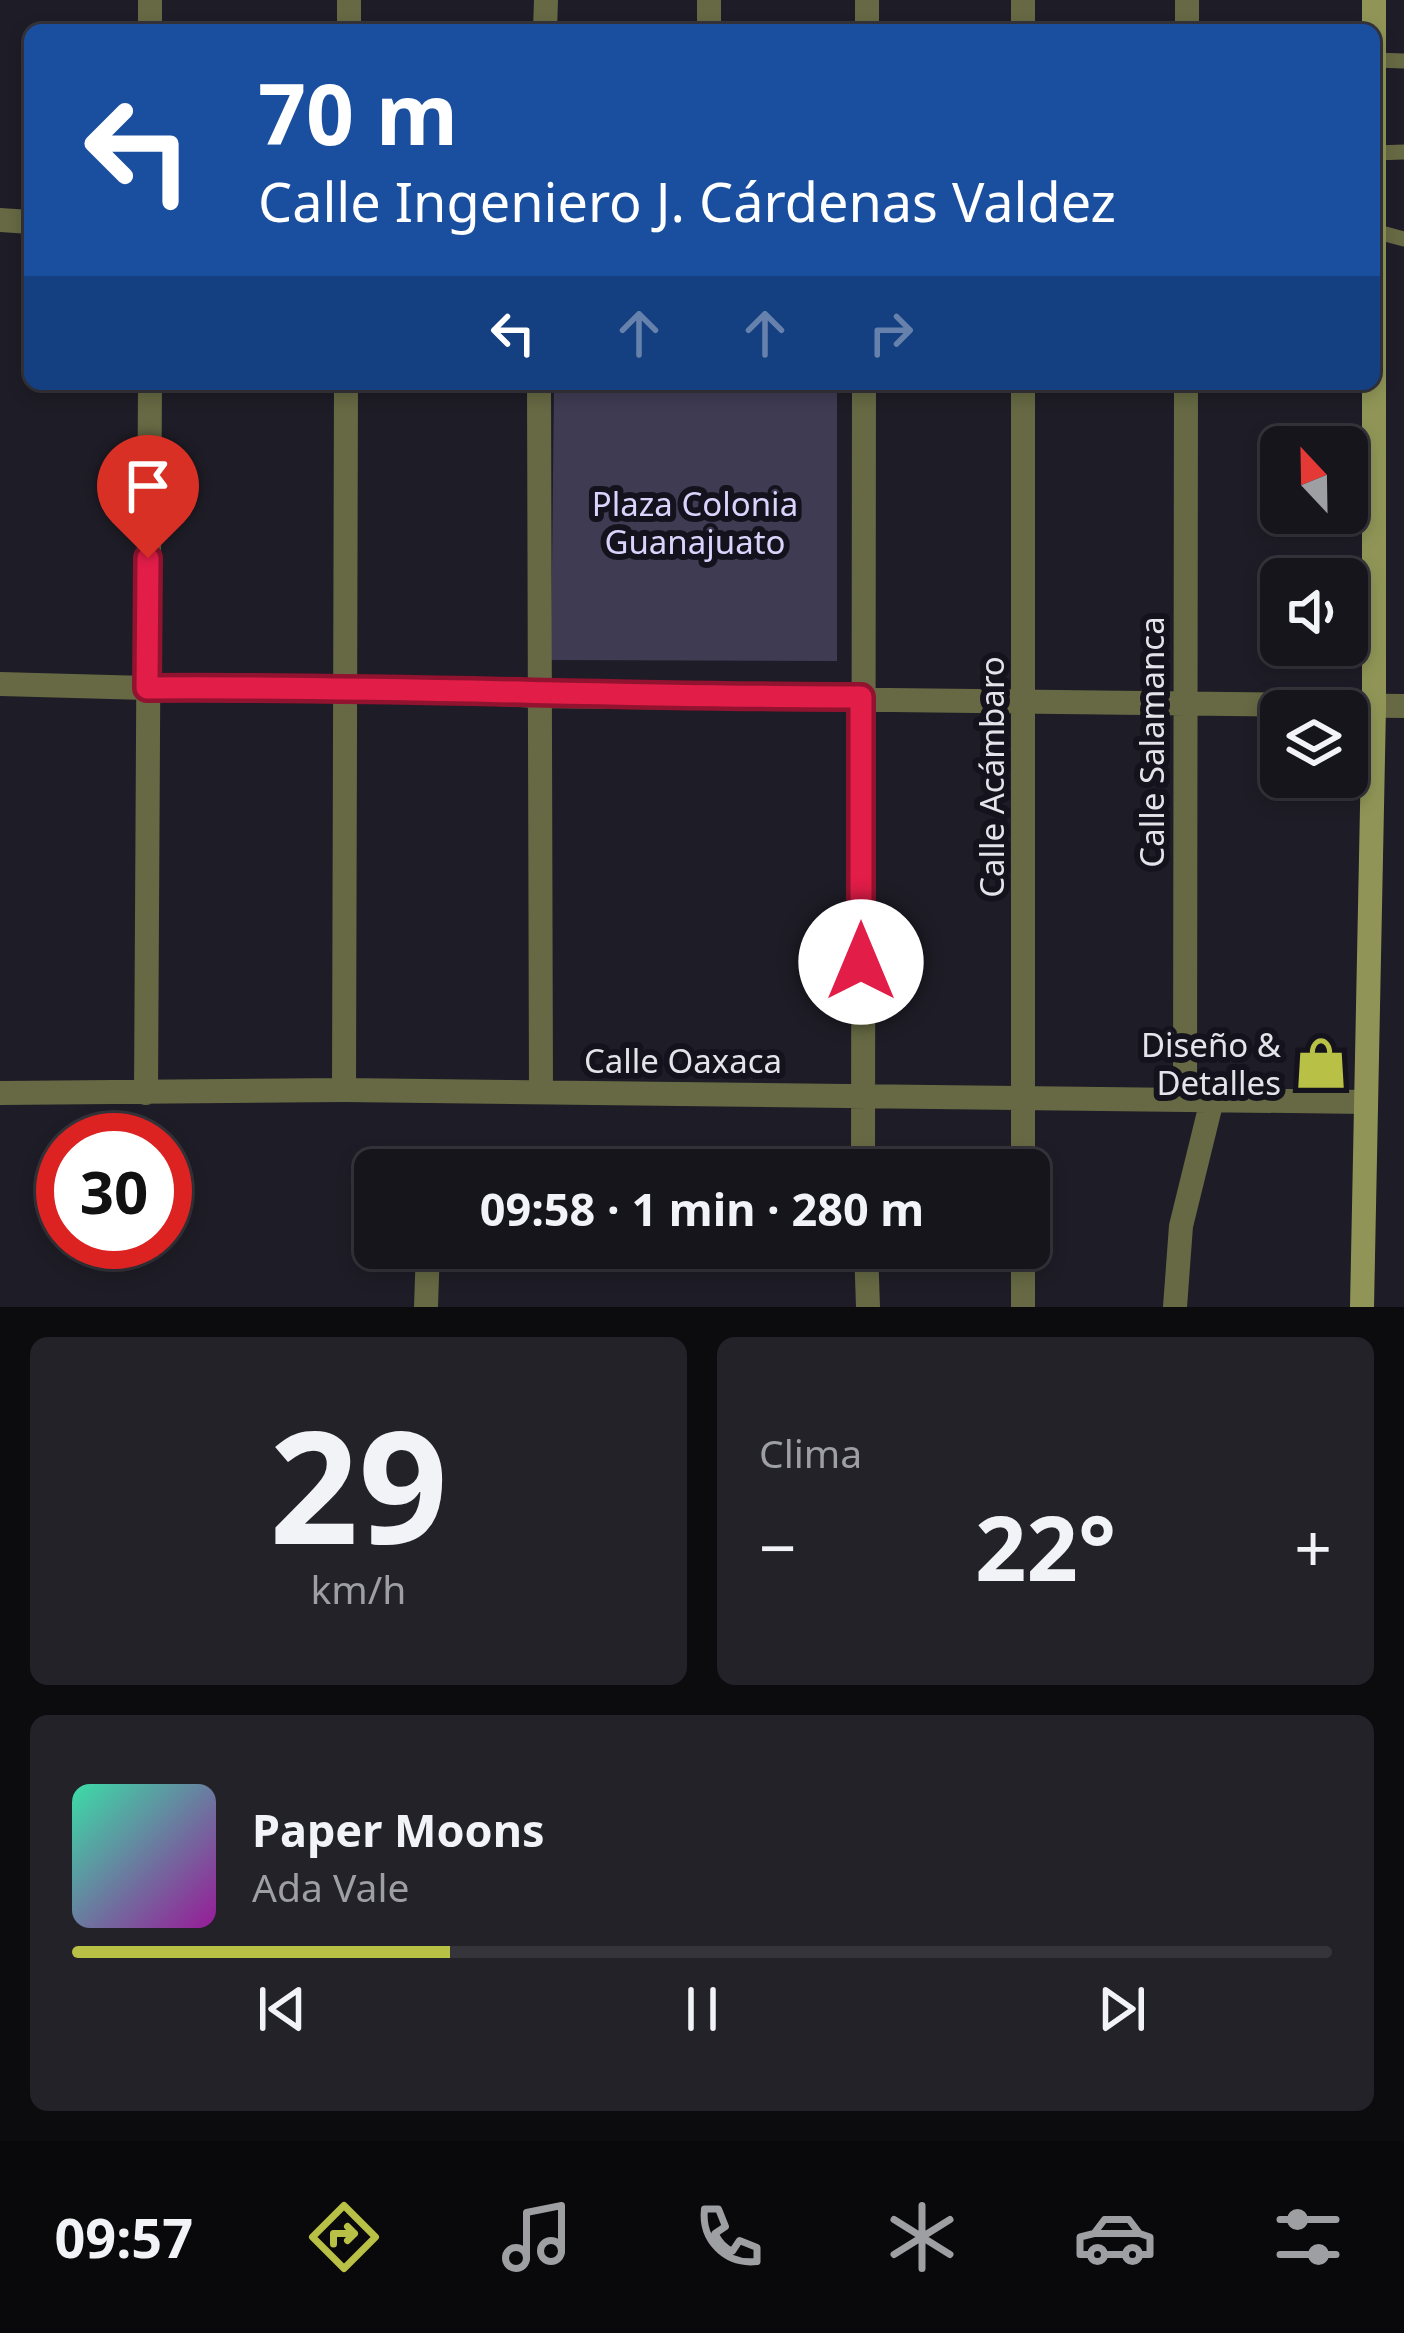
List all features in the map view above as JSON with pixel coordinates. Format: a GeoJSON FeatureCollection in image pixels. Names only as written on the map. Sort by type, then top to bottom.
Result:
{"type":"FeatureCollection","features":[{"type":"Feature","properties":{"kind":"main road"},"geometry":{"type":"LineString","coordinates":[[1362,1307],[1374,707],[1374,390]]}},
{"type":"Feature","properties":{"kind":"street"},"geometry":{"type":"LineString","coordinates":[[146,1093],[150,390]]}},
{"type":"Feature","properties":{"kind":"street"},"geometry":{"type":"LineString","coordinates":[[344,1090],[346,390]]}},
{"type":"Feature","properties":{"kind":"street"},"geometry":{"type":"LineString","coordinates":[[539,390],[541,1092]]}},
{"type":"Feature","properties":{"kind":"street"},"geometry":{"type":"LineString","coordinates":[[862,1149],[864,390]]}},
{"type":"Feature","properties":{"kind":"street","name":"Calle Acámbaro"},"geometry":{"type":"LineString","coordinates":[[1023,390],[1023,1149]]}},
{"type":"Feature","properties":{"kind":"street","name":"Calle Salamanca"},"geometry":{"type":"LineString","coordinates":[[1185,1100],[1186,390]]}},
{"type":"Feature","properties":{"kind":"street"},"geometry":{"type":"LineString","coordinates":[[0,684],[1404,706]]}},
{"type":"Feature","properties":{"kind":"street","name":"Calle Oaxaca"},"geometry":{"type":"LineString","coordinates":[[0,1093],[344,1090],[1366,1102]]}},
{"type":"Feature","properties":{"kind":"street"},"geometry":{"type":"LineString","coordinates":[[1174,1307],[1181,1226],[1212,1100]]}},
{"type":"Feature","properties":{"kind":"street"},"geometry":{"type":"LineString","coordinates":[[426,1307],[427,1269]]}},
{"type":"Feature","properties":{"kind":"street"},"geometry":{"type":"LineString","coordinates":[[867,1269],[868,1307]]}},
{"type":"Feature","properties":{"kind":"street"},"geometry":{"type":"LineString","coordinates":[[1023,1269],[1023,1307]]}},
{"type":"Feature","properties":{"kind":"green space","name":"Plaza Colonia Guanajuato"},"geometry":{"type":"Polygon","coordinates":[[[554,390],[837,390],[837,661],[551,660],[554,390]]]}},
{"type":"Feature","properties":{"kind":"place","name":"Diseño & Detalles"},"geometry":{"type":"Point","coordinates":[1321,1063]}},
{"type":"Feature","properties":{"kind":"route"},"geometry":{"type":"LineString","coordinates":[[148,558],[147,688],[344,686],[537,695],[861,697],[861,962]]}}]}
